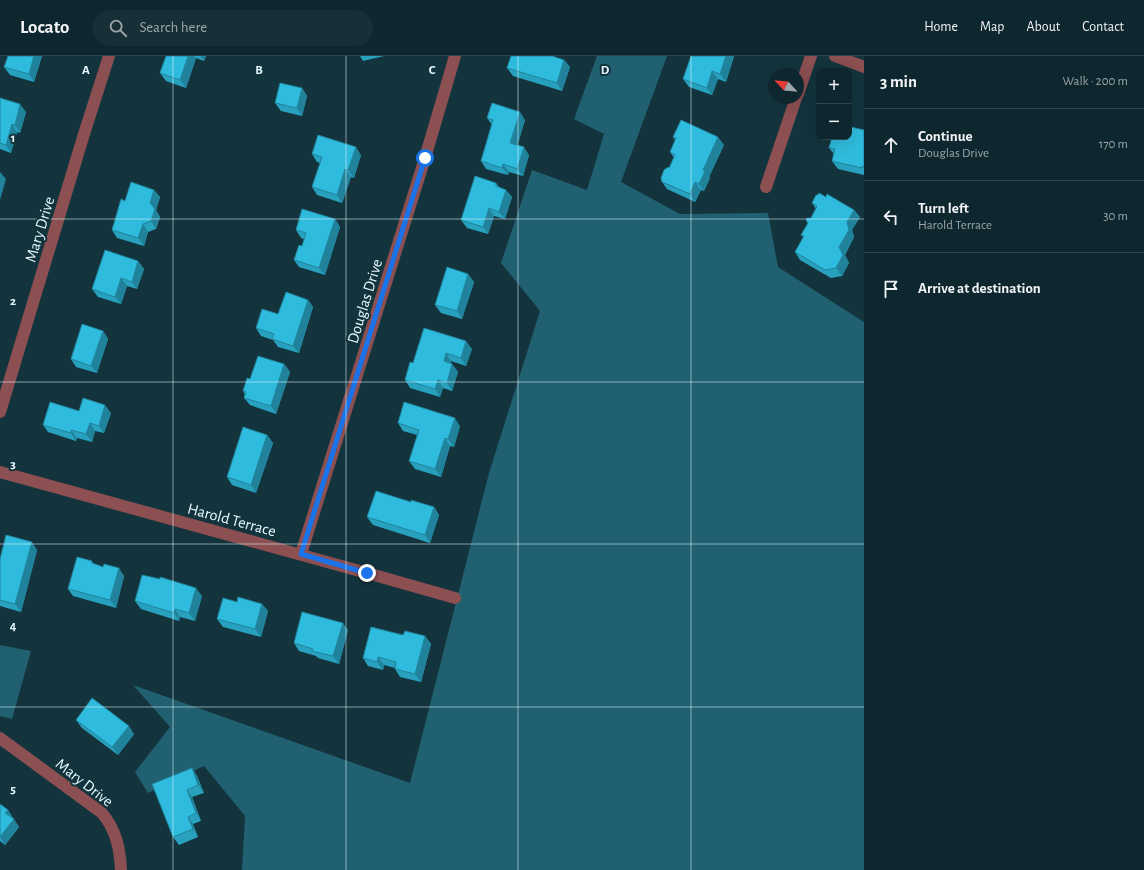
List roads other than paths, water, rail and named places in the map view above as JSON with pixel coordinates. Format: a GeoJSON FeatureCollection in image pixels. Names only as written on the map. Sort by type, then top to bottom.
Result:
{"type":"FeatureCollection","features":[{"type":"Feature","properties":{"kind":"street","name":"Mary Drive"},"geometry":{"type":"LineString","coordinates":[[0,412],[109,56]]}},
{"type":"Feature","properties":{"kind":"street","name":"Douglas Drive"},"geometry":{"type":"LineString","coordinates":[[301,554],[425,158],[455,56]]}},
{"type":"Feature","properties":{"kind":"street"},"geometry":{"type":"LineString","coordinates":[[804,76],[811,56]]}},
{"type":"Feature","properties":{"kind":"street"},"geometry":{"type":"LineString","coordinates":[[835,56],[864,67]]}},
{"type":"Feature","properties":{"kind":"street"},"geometry":{"type":"LineString","coordinates":[[766,187],[794,104]]}},
{"type":"Feature","properties":{"kind":"street","name":"Harold Terrace"},"geometry":{"type":"LineString","coordinates":[[0,472],[301,554],[455,598]]}},
{"type":"Feature","properties":{"kind":"street","name":"Mary Drive"},"geometry":{"type":"LineString","coordinates":[[0,738],[102,812],[109,821],[118,842],[121,870]]}}]}
